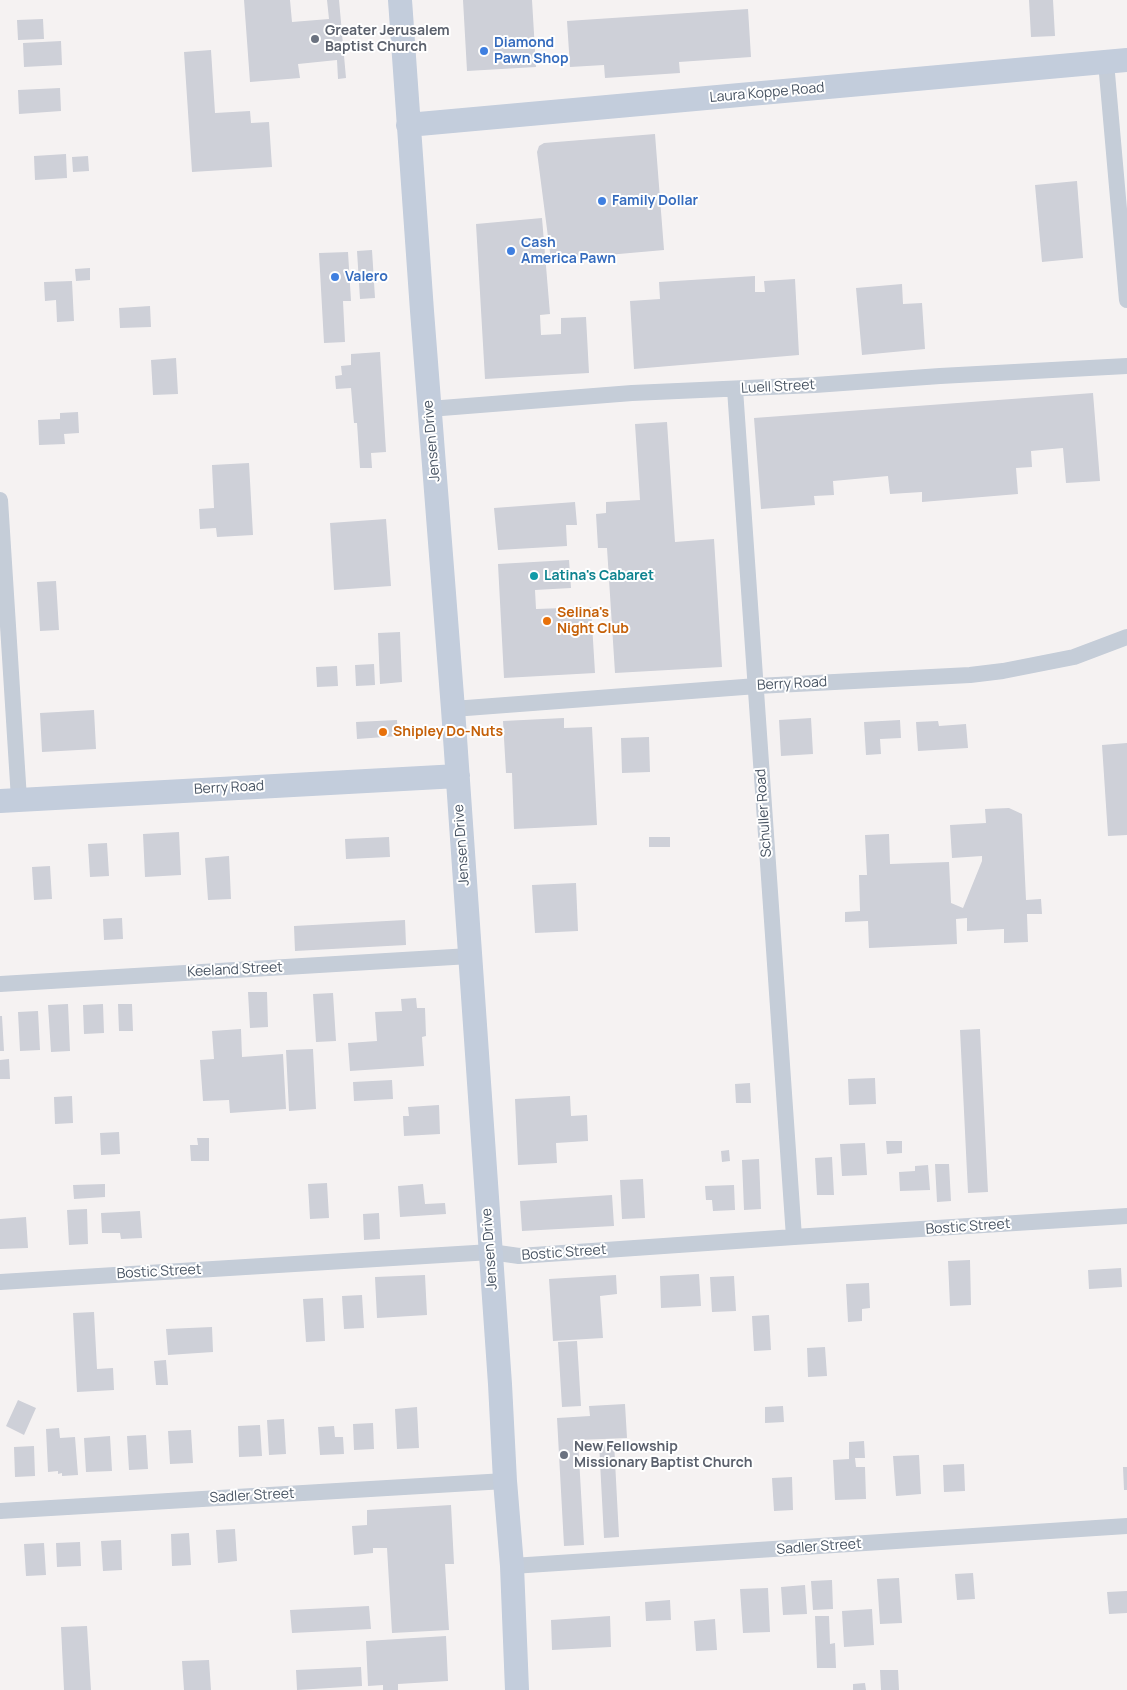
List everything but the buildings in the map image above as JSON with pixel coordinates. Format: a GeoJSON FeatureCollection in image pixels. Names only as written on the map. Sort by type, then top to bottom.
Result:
{"type":"FeatureCollection","features":[{"type":"Feature","properties":{"kind":"main road","name":"Jensen Drive"},"geometry":{"type":"LineString","coordinates":[[400,0],[429,410],[458,776],[504,1435],[517,1690]]}},
{"type":"Feature","properties":{"kind":"main road","name":"Laura Koppe Road"},"geometry":{"type":"LineString","coordinates":[[408,125],[1116,61]]}},
{"type":"Feature","properties":{"kind":"main road","name":"Berry Road"},"geometry":{"type":"LineString","coordinates":[[9,800],[458,776]]}},
{"type":"Feature","properties":{"kind":"street"},"geometry":{"type":"LineString","coordinates":[[1116,61],[1127,300]]}},
{"type":"Feature","properties":{"kind":"street","name":"Luell Street"},"geometry":{"type":"LineString","coordinates":[[429,410],[632,393],[735,389],[1127,366]]}},
{"type":"Feature","properties":{"kind":"street","name":"Schuller Road"},"geometry":{"type":"LineString","coordinates":[[735,389],[794,1237]]}},
{"type":"Feature","properties":{"kind":"street"},"geometry":{"type":"LineString","coordinates":[[0,500],[9,800]]}},
{"type":"Feature","properties":{"kind":"street","name":"Berry Road"},"geometry":{"type":"LineString","coordinates":[[453,708],[756,686],[970,675],[1003,671],[1074,657],[1127,637]]}},
{"type":"Feature","properties":{"kind":"street","name":"Keeland Street"},"geometry":{"type":"LineString","coordinates":[[0,984],[470,956]]}},
{"type":"Feature","properties":{"kind":"street","name":"Bostic Street"},"geometry":{"type":"LineString","coordinates":[[0,1282],[491,1252],[519,1256],[1127,1216]]}},
{"type":"Feature","properties":{"kind":"street","name":"Sadler Street"},"geometry":{"type":"LineString","coordinates":[[0,1510],[505,1482]]}},
{"type":"Feature","properties":{"kind":"street","name":"Sadler Street"},"geometry":{"type":"LineString","coordinates":[[512,1566],[1127,1526]]}},
{"type":"Feature","properties":{"kind":"place","name":"Greater Jerusalem Baptist Church"},"geometry":{"type":"Point","coordinates":[315,39]}},
{"type":"Feature","properties":{"kind":"place","name":"Diamond Pawn Shop"},"geometry":{"type":"Point","coordinates":[484,51]}},
{"type":"Feature","properties":{"kind":"place","name":"Family Dollar"},"geometry":{"type":"Point","coordinates":[602,201]}},
{"type":"Feature","properties":{"kind":"place","name":"Cash America Pawn"},"geometry":{"type":"Point","coordinates":[511,251]}},
{"type":"Feature","properties":{"kind":"place","name":"Valero"},"geometry":{"type":"Point","coordinates":[335,277]}},
{"type":"Feature","properties":{"kind":"place","name":"Latina's Cabaret"},"geometry":{"type":"Point","coordinates":[534,576]}},
{"type":"Feature","properties":{"kind":"place","name":"Selina's Night Club"},"geometry":{"type":"Point","coordinates":[547,621]}},
{"type":"Feature","properties":{"kind":"place","name":"Shipley Do-Nuts"},"geometry":{"type":"Point","coordinates":[383,732]}},
{"type":"Feature","properties":{"kind":"place","name":"New Fellowship Missionary Baptist Church"},"geometry":{"type":"Point","coordinates":[564,1455]}}]}
